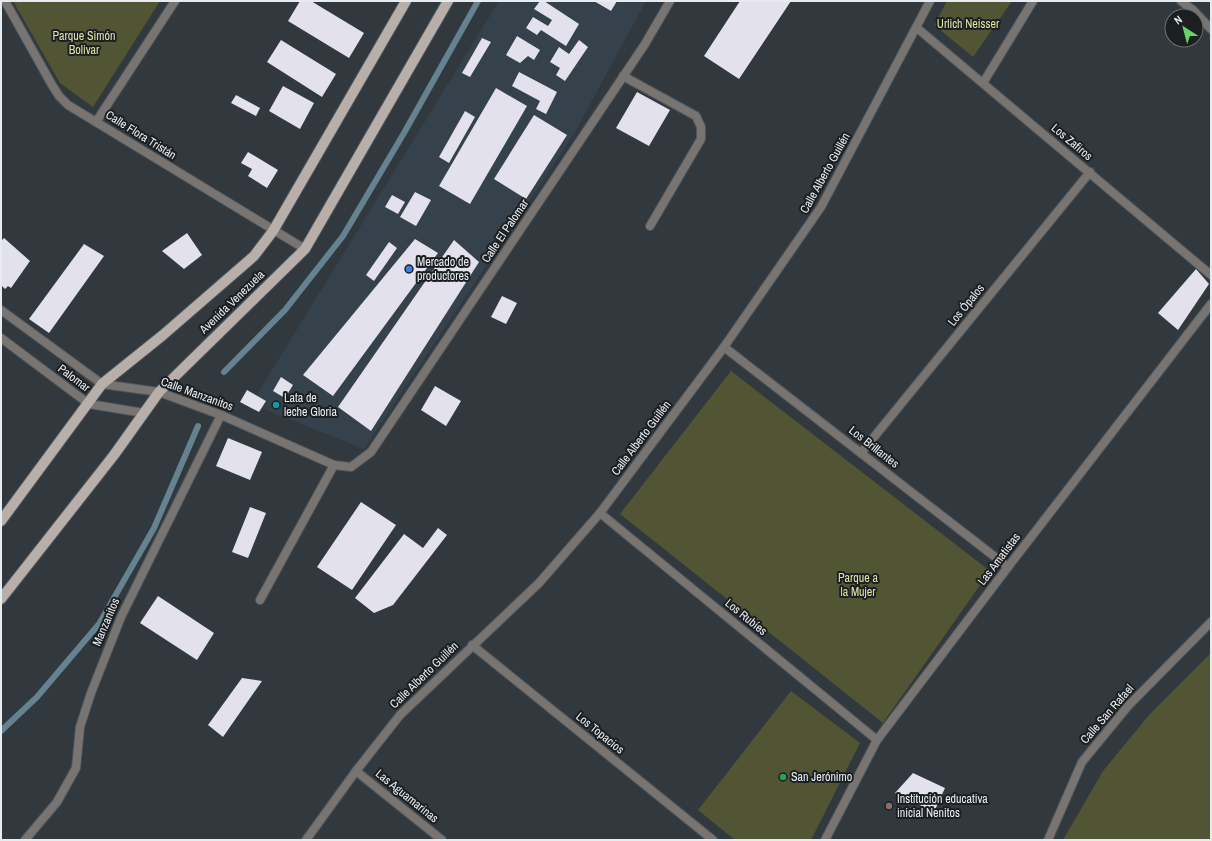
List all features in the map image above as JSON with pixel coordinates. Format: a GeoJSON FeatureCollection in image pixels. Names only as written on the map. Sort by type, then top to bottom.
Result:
{"type":"FeatureCollection","features":[{"type":"Feature","properties":{"kind":"main road","name":"Avenida Venezuela"},"geometry":{"type":"LineString","coordinates":[[1,521],[89,404],[102,384],[163,335],[254,256],[273,230],[406,1]]}},
{"type":"Feature","properties":{"kind":"main road","name":"Avenida Venezuela"},"geometry":{"type":"LineString","coordinates":[[1,599],[114,455],[159,392],[305,249],[448,1]]}},
{"type":"Feature","properties":{"kind":"street","name":"Calle Flora Tristán"},"geometry":{"type":"LineString","coordinates":[[6,1],[58,96],[68,105],[305,249]]}},
{"type":"Feature","properties":{"kind":"street"},"geometry":{"type":"LineString","coordinates":[[96,122],[175,1]]}},
{"type":"Feature","properties":{"kind":"street","name":"Calle El Palomar"},"geometry":{"type":"LineString","coordinates":[[351,467],[371,452],[645,44],[670,1]]}},
{"type":"Feature","properties":{"kind":"street","name":"Calle Alberto Guillén"},"geometry":{"type":"LineString","coordinates":[[306,840],[356,771],[400,715],[539,583],[600,513],[724,347],[821,207],[930,1]]}},
{"type":"Feature","properties":{"kind":"street"},"geometry":{"type":"LineString","coordinates":[[983,83],[1033,1]]}},
{"type":"Feature","properties":{"kind":"street"},"geometry":{"type":"LineString","coordinates":[[1181,1],[1211,29]]}},
{"type":"Feature","properties":{"kind":"street","name":"Los Zafiros"},"geometry":{"type":"LineString","coordinates":[[917,28],[1211,275]]}},
{"type":"Feature","properties":{"kind":"street"},"geometry":{"type":"LineString","coordinates":[[623,76],[696,116],[701,127],[701,139],[650,226]]}},
{"type":"Feature","properties":{"kind":"street","name":"Los Ópalos"},"geometry":{"type":"LineString","coordinates":[[861,452],[1090,172]]}},
{"type":"Feature","properties":{"kind":"street","name":"Las Amatistas"},"geometry":{"type":"LineString","coordinates":[[825,840],[877,740],[1008,566],[1211,304]]}},
{"type":"Feature","properties":{"kind":"street","name":"Calle Manzanitos"},"geometry":{"type":"LineString","coordinates":[[1,310],[102,384],[159,392],[184,400],[218,413],[334,465],[351,467]]}},
{"type":"Feature","properties":{"kind":"street","name":"Palomar"},"geometry":{"type":"LineString","coordinates":[[1,338],[89,404],[144,413]]}},
{"type":"Feature","properties":{"kind":"street","name":"Los Brillantes"},"geometry":{"type":"LineString","coordinates":[[724,347],[1008,566]]}},
{"type":"Feature","properties":{"kind":"street","name":"Manzanitos"},"geometry":{"type":"LineString","coordinates":[[25,840],[57,802],[76,768],[80,727],[91,693],[121,616],[218,413]]}},
{"type":"Feature","properties":{"kind":"street"},"geometry":{"type":"LineString","coordinates":[[260,600],[334,465]]}},
{"type":"Feature","properties":{"kind":"street","name":"Los Rubíes"},"geometry":{"type":"LineString","coordinates":[[600,513],[877,740]]}},
{"type":"Feature","properties":{"kind":"street","name":"Calle San Rafael"},"geometry":{"type":"LineString","coordinates":[[1048,840],[1082,762],[1128,706],[1211,622]]}},
{"type":"Feature","properties":{"kind":"street","name":"Los Topacios"},"geometry":{"type":"LineString","coordinates":[[472,645],[713,840]]}},
{"type":"Feature","properties":{"kind":"street","name":"Las Aguamarinas"},"geometry":{"type":"LineString","coordinates":[[356,771],[442,840]]}},
{"type":"Feature","properties":{"kind":"shaded area","name":"Mercado de productores"},"geometry":{"type":"Polygon","coordinates":[[[499,1],[646,1],[574,134],[364,449],[251,404],[499,1]]]}},
{"type":"Feature","properties":{"kind":"green space","name":"Parque Simón Bolivar"},"geometry":{"type":"Polygon","coordinates":[[[13,1],[160,1],[93,107],[60,83],[13,1]]]}},
{"type":"Feature","properties":{"kind":"green space","name":"Urlich Neisser"},"geometry":{"type":"Polygon","coordinates":[[[947,1],[1012,1],[973,57],[934,25],[947,1]]]}},
{"type":"Feature","properties":{"kind":"green space","name":"Parque a la Mujer"},"geometry":{"type":"Polygon","coordinates":[[[731,371],[990,571],[883,723],[620,514],[731,371]]]}},
{"type":"Feature","properties":{"kind":"green space"},"geometry":{"type":"Polygon","coordinates":[[[1211,653],[1211,840],[1063,840],[1103,771],[1149,715],[1211,653]]]}},
{"type":"Feature","properties":{"kind":"green space","name":"San Jerónimo"},"geometry":{"type":"Polygon","coordinates":[[[791,691],[860,743],[811,840],[735,840],[698,810],[791,691]]]}},
{"type":"Feature","properties":{"kind":"building"},"geometry":{"type":"Polygon","coordinates":[[[300,1],[311,1],[364,33],[349,58],[288,21],[300,1]]]}},
{"type":"Feature","properties":{"kind":"building"},"geometry":{"type":"Polygon","coordinates":[[[540,1],[544,1],[579,24],[566,46],[541,30],[537,35],[526,28],[533,17],[548,26],[552,20],[534,9],[540,1]]]}},
{"type":"Feature","properties":{"kind":"building"},"geometry":{"type":"Polygon","coordinates":[[[594,1],[617,1],[611,11],[594,1]]]}},
{"type":"Feature","properties":{"kind":"building"},"geometry":{"type":"Polygon","coordinates":[[[740,1],[791,1],[739,79],[704,56],[740,1]]]}},
{"type":"Feature","properties":{"kind":"building"},"geometry":{"type":"Polygon","coordinates":[[[517,36],[540,50],[534,60],[528,56],[520,63],[506,55],[517,36]]]}},
{"type":"Feature","properties":{"kind":"building"},"geometry":{"type":"Polygon","coordinates":[[[482,38],[491,42],[470,77],[462,73],[482,38]]]}},
{"type":"Feature","properties":{"kind":"building"},"geometry":{"type":"Polygon","coordinates":[[[281,40],[336,74],[322,97],[267,62],[281,40]]]}},
{"type":"Feature","properties":{"kind":"building"},"geometry":{"type":"Polygon","coordinates":[[[579,40],[588,47],[565,81],[556,75],[560,68],[550,62],[559,47],[569,54],[579,40]]]}},
{"type":"Feature","properties":{"kind":"building"},"geometry":{"type":"Polygon","coordinates":[[[519,72],[557,92],[546,114],[536,109],[540,101],[512,86],[519,72]]]}},
{"type":"Feature","properties":{"kind":"building"},"geometry":{"type":"Polygon","coordinates":[[[283,86],[314,103],[300,129],[269,111],[283,86]]]}},
{"type":"Feature","properties":{"kind":"building"},"geometry":{"type":"Polygon","coordinates":[[[496,88],[527,106],[470,204],[439,186],[496,88]]]}},
{"type":"Feature","properties":{"kind":"building"},"geometry":{"type":"Polygon","coordinates":[[[637,92],[670,110],[649,146],[616,128],[637,92]]]}},
{"type":"Feature","properties":{"kind":"building"},"geometry":{"type":"Polygon","coordinates":[[[236,95],[260,108],[256,116],[231,103],[236,95]]]}},
{"type":"Feature","properties":{"kind":"building"},"geometry":{"type":"Polygon","coordinates":[[[465,111],[475,117],[449,163],[439,157],[465,111]]]}},
{"type":"Feature","properties":{"kind":"building"},"geometry":{"type":"Polygon","coordinates":[[[534,115],[567,135],[526,199],[494,179],[534,115]]]}},
{"type":"Feature","properties":{"kind":"building"},"geometry":{"type":"Polygon","coordinates":[[[248,152],[278,170],[267,188],[248,176],[252,169],[241,163],[248,152]]]}},
{"type":"Feature","properties":{"kind":"building"},"geometry":{"type":"Polygon","coordinates":[[[415,192],[431,200],[416,226],[400,217],[415,192]]]}},
{"type":"Feature","properties":{"kind":"building"},"geometry":{"type":"Polygon","coordinates":[[[392,195],[405,202],[398,214],[385,207],[392,195]]]}},
{"type":"Feature","properties":{"kind":"building"},"geometry":{"type":"Polygon","coordinates":[[[187,233],[202,255],[184,269],[162,251],[187,233]]]}},
{"type":"Feature","properties":{"kind":"building"},"geometry":{"type":"Polygon","coordinates":[[[4,238],[30,261],[11,288],[8,286],[5,289],[1,285],[1,241],[4,238]]]}},
{"type":"Feature","properties":{"kind":"building"},"geometry":{"type":"Polygon","coordinates":[[[415,239],[438,253],[333,396],[303,375],[415,239]]]}},
{"type":"Feature","properties":{"kind":"building"},"geometry":{"type":"Polygon","coordinates":[[[454,240],[479,262],[371,431],[338,407],[454,240]]]}},
{"type":"Feature","properties":{"kind":"building"},"geometry":{"type":"Polygon","coordinates":[[[389,242],[397,248],[374,281],[366,275],[389,242]]]}},
{"type":"Feature","properties":{"kind":"building"},"geometry":{"type":"Polygon","coordinates":[[[84,244],[104,256],[49,333],[29,319],[84,244]]]}},
{"type":"Feature","properties":{"kind":"building"},"geometry":{"type":"Polygon","coordinates":[[[1196,269],[1209,284],[1178,330],[1158,313],[1196,269]]]}},
{"type":"Feature","properties":{"kind":"building"},"geometry":{"type":"Polygon","coordinates":[[[502,296],[517,303],[506,324],[491,317],[502,296]]]}},
{"type":"Feature","properties":{"kind":"building"},"geometry":{"type":"Polygon","coordinates":[[[281,377],[293,385],[285,398],[273,391],[281,377]]]}},
{"type":"Feature","properties":{"kind":"building"},"geometry":{"type":"Polygon","coordinates":[[[435,386],[461,401],[446,426],[421,410],[435,386]]]}},
{"type":"Feature","properties":{"kind":"building"},"geometry":{"type":"Polygon","coordinates":[[[247,390],[266,401],[259,412],[240,402],[247,390]]]}},
{"type":"Feature","properties":{"kind":"building"},"geometry":{"type":"Polygon","coordinates":[[[228,438],[262,452],[250,480],[216,466],[228,438]]]}},
{"type":"Feature","properties":{"kind":"building"},"geometry":{"type":"Polygon","coordinates":[[[361,502],[396,525],[352,590],[317,567],[361,502]]]}},
{"type":"Feature","properties":{"kind":"building"},"geometry":{"type":"Polygon","coordinates":[[[250,507],[266,513],[248,558],[232,552],[250,507]]]}},
{"type":"Feature","properties":{"kind":"building"},"geometry":{"type":"Polygon","coordinates":[[[438,528],[447,535],[393,605],[374,613],[355,598],[404,534],[423,548],[438,528]]]}},
{"type":"Feature","properties":{"kind":"building"},"geometry":{"type":"Polygon","coordinates":[[[158,596],[214,633],[197,660],[140,623],[158,596]]]}},
{"type":"Feature","properties":{"kind":"building"},"geometry":{"type":"Polygon","coordinates":[[[242,678],[262,681],[223,737],[208,725],[242,678]]]}},
{"type":"Feature","properties":{"kind":"building"},"geometry":{"type":"Polygon","coordinates":[[[913,773],[945,788],[934,812],[895,793],[913,773]]]}},
{"type":"Feature","properties":{"kind":"waterway"},"geometry":{"type":"LineString","coordinates":[[224,372],[285,310],[343,236],[404,133],[478,1]]}},
{"type":"Feature","properties":{"kind":"waterway"},"geometry":{"type":"LineString","coordinates":[[1,731],[37,697],[99,624],[154,528],[198,426]]}},
{"type":"Feature","properties":{"kind":"place","name":"Mercado de productores"},"geometry":{"type":"Point","coordinates":[409,269]}},
{"type":"Feature","properties":{"kind":"place","name":"Lata de leche Gloria"},"geometry":{"type":"Point","coordinates":[276,405]}},
{"type":"Feature","properties":{"kind":"place","name":"San Jerónimo"},"geometry":{"type":"Point","coordinates":[783,777]}},
{"type":"Feature","properties":{"kind":"place","name":"Institución educativa inicial Nenitos"},"geometry":{"type":"Point","coordinates":[889,806]}}]}
